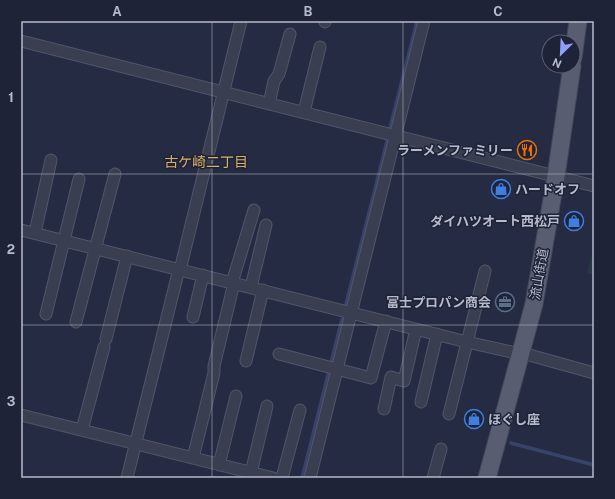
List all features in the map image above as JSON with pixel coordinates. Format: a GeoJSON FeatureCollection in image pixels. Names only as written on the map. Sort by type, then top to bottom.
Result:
{"type":"FeatureCollection","features":[{"type":"Feature","properties":{"kind":"main road"},"geometry":{"type":"LineString","coordinates":[[576,34],[578,21]]}},
{"type":"Feature","properties":{"kind":"main road","name":"流山街道"},"geometry":{"type":"LineString","coordinates":[[487,478],[540,277],[571,74]]}},
{"type":"Feature","properties":{"kind":"street"},"geometry":{"type":"LineString","coordinates":[[127,478],[241,21]]}},
{"type":"Feature","properties":{"kind":"street"},"geometry":{"type":"LineString","coordinates":[[310,478],[424,21]]}},
{"type":"Feature","properties":{"kind":"street"},"geometry":{"type":"LineString","coordinates":[[269,104],[274,81],[279,74],[290,34]]}},
{"type":"Feature","properties":{"kind":"street"},"geometry":{"type":"LineString","coordinates":[[21,42],[396,135],[594,186]]}},
{"type":"Feature","properties":{"kind":"street"},"geometry":{"type":"LineString","coordinates":[[304,112],[320,47]]}},
{"type":"Feature","properties":{"kind":"street"},"geometry":{"type":"LineString","coordinates":[[35,233],[51,160]]}},
{"type":"Feature","properties":{"kind":"street"},"geometry":{"type":"LineString","coordinates":[[76,322],[115,174]]}},
{"type":"Feature","properties":{"kind":"street"},"geometry":{"type":"LineString","coordinates":[[46,314],[79,179]]}},
{"type":"Feature","properties":{"kind":"street"},"geometry":{"type":"LineString","coordinates":[[193,458],[214,372],[214,366],[233,283],[254,210]]}},
{"type":"Feature","properties":{"kind":"street"},"geometry":{"type":"LineString","coordinates":[[251,287],[266,225]]}},
{"type":"Feature","properties":{"kind":"street"},"geometry":{"type":"LineString","coordinates":[[21,230],[467,342],[521,353],[594,373]]}},
{"type":"Feature","properties":{"kind":"street"},"geometry":{"type":"LineString","coordinates":[[82,430],[127,256]]}},
{"type":"Feature","properties":{"kind":"street"},"geometry":{"type":"LineString","coordinates":[[449,414],[485,271]]}},
{"type":"Feature","properties":{"kind":"street"},"geometry":{"type":"LineString","coordinates":[[193,317],[203,276]]}},
{"type":"Feature","properties":{"kind":"street"},"geometry":{"type":"LineString","coordinates":[[246,361],[263,290]]}},
{"type":"Feature","properties":{"kind":"street"},"geometry":{"type":"LineString","coordinates":[[279,354],[371,378],[386,321]]}},
{"type":"Feature","properties":{"kind":"street"},"geometry":{"type":"LineString","coordinates":[[384,410],[390,377],[404,381],[416,329]]}},
{"type":"Feature","properties":{"kind":"street"},"geometry":{"type":"LineString","coordinates":[[421,402],[437,334]]}},
{"type":"Feature","properties":{"kind":"street"},"geometry":{"type":"LineString","coordinates":[[219,465],[236,396]]}},
{"type":"Feature","properties":{"kind":"street"},"geometry":{"type":"LineString","coordinates":[[251,473],[267,406]]}},
{"type":"Feature","properties":{"kind":"street"},"geometry":{"type":"LineString","coordinates":[[282,478],[300,410]]}},
{"type":"Feature","properties":{"kind":"street"},"geometry":{"type":"LineString","coordinates":[[21,415],[273,478]]}},
{"type":"Feature","properties":{"kind":"street"},"geometry":{"type":"LineString","coordinates":[[433,478],[440,450]]}},
{"type":"Feature","properties":{"kind":"shaded area"},"geometry":{"type":"Polygon","coordinates":[[[594,247],[594,275],[587,273],[594,247]]]}},
{"type":"Feature","properties":{"kind":"waterway"},"geometry":{"type":"LineString","coordinates":[[390,128],[417,21]]}},
{"type":"Feature","properties":{"kind":"waterway"},"geometry":{"type":"LineString","coordinates":[[346,304],[387,141]]}},
{"type":"Feature","properties":{"kind":"waterway"},"geometry":{"type":"LineString","coordinates":[[302,478],[342,319]]}},
{"type":"Feature","properties":{"kind":"waterway"},"geometry":{"type":"LineString","coordinates":[[511,443],[594,465]]}},
{"type":"Feature","properties":{"kind":"place","name":"ラーメンファミリー"},"geometry":{"type":"Point","coordinates":[527,150]}},
{"type":"Feature","properties":{"kind":"place","name":"ハードオフ"},"geometry":{"type":"Point","coordinates":[501,189]}},
{"type":"Feature","properties":{"kind":"place","name":"ダイハツオート西松戸"},"geometry":{"type":"Point","coordinates":[574,221]}},
{"type":"Feature","properties":{"kind":"place","name":"富士プロパン商会"},"geometry":{"type":"Point","coordinates":[505,302]}},
{"type":"Feature","properties":{"kind":"place","name":"ほぐし座"},"geometry":{"type":"Point","coordinates":[474,419]}},
{"type":"Feature","properties":{"kind":"district","name":"古ケ崎二丁目"},"geometry":{"type":"Point","coordinates":[206,162]}}]}
